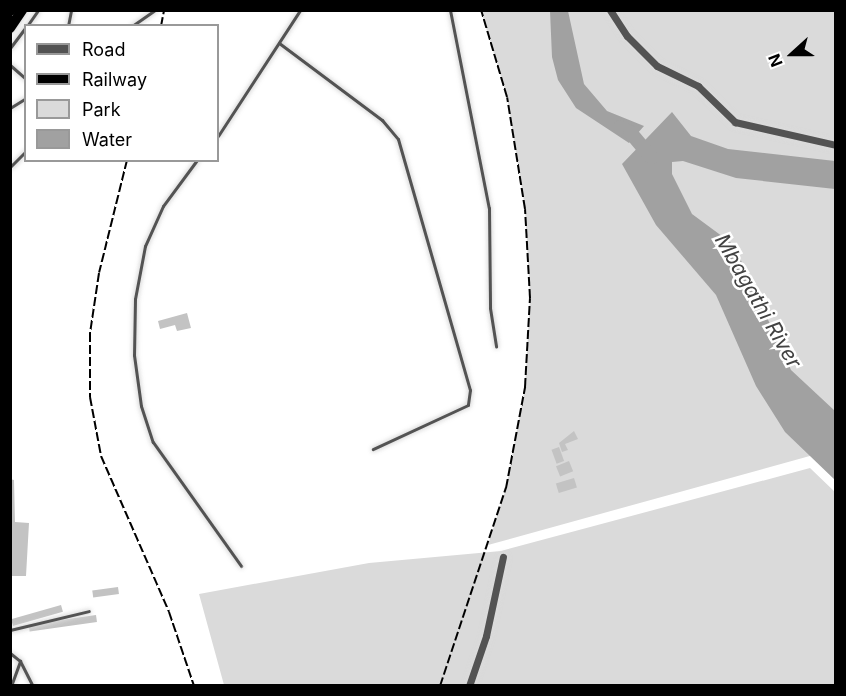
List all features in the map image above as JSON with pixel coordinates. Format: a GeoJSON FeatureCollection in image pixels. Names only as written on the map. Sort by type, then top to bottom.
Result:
{"type":"FeatureCollection","features":[{"type":"Feature","properties":{"kind":"highway"},"geometry":{"type":"LineString","coordinates":[[10,28],[22,10]]}},
{"type":"Feature","properties":{"kind":"street"},"geometry":{"type":"LineString","coordinates":[[610,10],[627,36],[657,66],[698,86],[735,122],[836,145]]}},
{"type":"Feature","properties":{"kind":"street"},"geometry":{"type":"LineString","coordinates":[[469,686],[486,636],[503,557]]}},
{"type":"Feature","properties":{"kind":"lane"},"geometry":{"type":"LineString","coordinates":[[28,24],[38,10]]}},
{"type":"Feature","properties":{"kind":"lane"},"geometry":{"type":"LineString","coordinates":[[135,24],[155,10]]}},
{"type":"Feature","properties":{"kind":"lane"},"geometry":{"type":"LineString","coordinates":[[219,134],[300,10]]}},
{"type":"Feature","properties":{"kind":"lane"},"geometry":{"type":"LineString","coordinates":[[450,10],[489,208],[490,308],[496,347]]}},
{"type":"Feature","properties":{"kind":"lane"},"geometry":{"type":"LineString","coordinates":[[140,24],[146,16]]}},
{"type":"Feature","properties":{"kind":"lane"},"geometry":{"type":"LineString","coordinates":[[10,48],[24,29]]}},
{"type":"Feature","properties":{"kind":"lane"},"geometry":{"type":"LineString","coordinates":[[279,44],[382,120],[398,139],[470,390],[468,405],[373,449]]}},
{"type":"Feature","properties":{"kind":"lane"},"geometry":{"type":"LineString","coordinates":[[10,65],[24,77]]}},
{"type":"Feature","properties":{"kind":"lane"},"geometry":{"type":"LineString","coordinates":[[10,108],[24,99]]}},
{"type":"Feature","properties":{"kind":"lane"},"geometry":{"type":"LineString","coordinates":[[10,167],[24,153]]}},
{"type":"Feature","properties":{"kind":"lane"},"geometry":{"type":"LineString","coordinates":[[196,162],[163,206],[145,246],[135,299],[134,356],[141,406],[153,442],[241,566]]}},
{"type":"Feature","properties":{"kind":"lane"},"geometry":{"type":"LineString","coordinates":[[10,630],[89,611]]}},
{"type":"Feature","properties":{"kind":"lane"},"geometry":{"type":"LineString","coordinates":[[10,653],[20,661],[33,686]]}},
{"type":"Feature","properties":{"kind":"lane"},"geometry":{"type":"LineString","coordinates":[[11,686],[20,661]]}},
{"type":"Feature","properties":{"kind":"green space"},"geometry":{"type":"Polygon","coordinates":[[[481,11],[835,11],[835,449],[488,545],[506,488],[525,387],[530,298],[525,208],[507,97],[481,11]]]}},
{"type":"Feature","properties":{"kind":"green space"},"geometry":{"type":"Polygon","coordinates":[[[810,468],[835,492],[835,685],[224,685],[199,594],[369,563],[501,551],[810,468]]]}},
{"type":"Feature","properties":{"kind":"water"},"geometry":{"type":"Polygon","coordinates":[[[550,11],[568,11],[584,84],[607,111],[644,126],[629,143],[576,108],[558,80],[552,57],[550,11]]]}},
{"type":"Feature","properties":{"kind":"water","name":"Mbagathi River"},"geometry":{"type":"Polygon","coordinates":[[[672,112],[691,136],[728,149],[835,161],[835,189],[736,178],[683,161],[672,162],[672,174],[692,214],[734,245],[791,370],[835,411],[835,480],[785,432],[756,386],[716,295],[656,225],[622,164],[672,112]]]}},
{"type":"Feature","properties":{"kind":"building"},"geometry":{"type":"Polygon","coordinates":[[[187,313],[191,328],[177,331],[175,325],[160,329],[158,321],[187,313]]]}},
{"type":"Feature","properties":{"kind":"building"},"geometry":{"type":"Polygon","coordinates":[[[574,431],[578,439],[565,444],[568,450],[562,452],[559,443],[574,431]]]}},
{"type":"Feature","properties":{"kind":"building"},"geometry":{"type":"Polygon","coordinates":[[[559,447],[564,461],[557,464],[551,450],[559,447]]]}},
{"type":"Feature","properties":{"kind":"building"},"geometry":{"type":"Polygon","coordinates":[[[569,461],[573,471],[560,476],[556,466],[569,461]]]}},
{"type":"Feature","properties":{"kind":"building"},"geometry":{"type":"Polygon","coordinates":[[[574,478],[577,488],[559,493],[556,484],[574,478]]]}},
{"type":"Feature","properties":{"kind":"building"},"geometry":{"type":"Polygon","coordinates":[[[10,479],[14,480],[15,522],[29,523],[26,576],[10,576],[10,479]]]}},
{"type":"Feature","properties":{"kind":"building"},"geometry":{"type":"Polygon","coordinates":[[[118,587],[119,594],[93,598],[92,591],[118,587]]]}},
{"type":"Feature","properties":{"kind":"building"},"geometry":{"type":"Polygon","coordinates":[[[61,605],[63,612],[13,626],[11,619],[61,605]]]}},
{"type":"Feature","properties":{"kind":"building"},"geometry":{"type":"Polygon","coordinates":[[[96,615],[97,622],[30,631],[29,624],[96,615]]]}},
{"type":"Feature","properties":{"kind":"waterway"},"geometry":{"type":"LineString","coordinates":[[620,127],[630,132],[651,157]]}},
{"type":"Feature","properties":{"kind":"railway"},"geometry":{"type":"LineString","coordinates":[[161,24],[164,10]]}},
{"type":"Feature","properties":{"kind":"railway"},"geometry":{"type":"LineString","coordinates":[[440,686],[506,488],[525,387],[530,298],[525,209],[507,97],[481,10]]}},
{"type":"Feature","properties":{"kind":"railway"},"geometry":{"type":"LineString","coordinates":[[127,162],[99,273],[90,333],[90,397],[101,456],[169,612],[194,686]]}}]}
